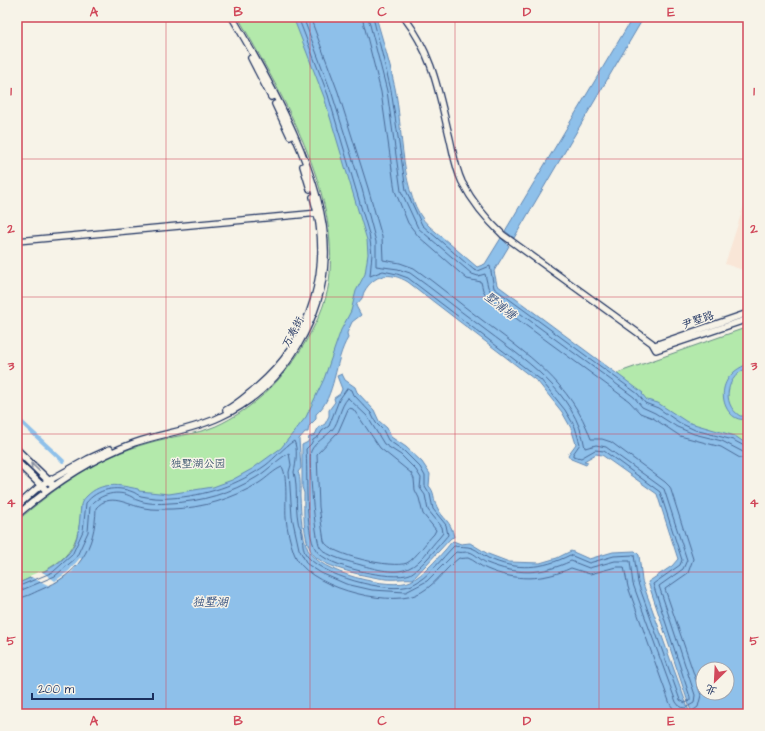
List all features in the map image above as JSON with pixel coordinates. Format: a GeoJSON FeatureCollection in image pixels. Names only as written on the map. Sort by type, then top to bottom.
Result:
{"type":"FeatureCollection","features":[{"type":"Feature","properties":{"kind":"main road"},"geometry":{"type":"LineString","coordinates":[[17,450],[54,485]]}},
{"type":"Feature","properties":{"kind":"main road"},"geometry":{"type":"LineString","coordinates":[[17,462],[46,490]]}},
{"type":"Feature","properties":{"kind":"street","name":"万寿街"},"geometry":{"type":"LineString","coordinates":[[228,17],[248,51],[296,149],[319,213]]}},
{"type":"Feature","properties":{"kind":"street","name":"万寿街"},"geometry":{"type":"LineString","coordinates":[[17,506],[48,480],[64,475],[80,467],[110,449],[217,415],[242,400],[269,377],[288,354],[303,330],[312,307],[319,279],[321,232],[319,213],[309,172],[288,123],[262,69],[232,17]]}},
{"type":"Feature","properties":{"kind":"street"},"geometry":{"type":"LineString","coordinates":[[404,17],[416,33],[433,68],[454,159],[462,181],[484,217],[503,235],[656,348]]}},
{"type":"Feature","properties":{"kind":"street"},"geometry":{"type":"LineString","coordinates":[[20,241],[319,213]]}},
{"type":"Feature","properties":{"kind":"street","name":"尹墅路"},"geometry":{"type":"LineString","coordinates":[[656,348],[748,313]]}},
{"type":"Feature","properties":{"kind":"street","name":"尹墅路"},"geometry":{"type":"LineString","coordinates":[[656,348],[748,319]]}},
{"type":"Feature","properties":{"kind":"street","name":"万寿街"},"geometry":{"type":"LineString","coordinates":[[17,515],[64,475]]}},
{"type":"Feature","properties":{"kind":"shaded area"},"geometry":{"type":"Polygon","coordinates":[[[748,193],[748,283],[743,270],[725,264],[748,193]]]}},
{"type":"Feature","properties":{"kind":"green space","name":"独墅湖公园"},"geometry":{"type":"Polygon","coordinates":[[[238,17],[310,17],[377,262],[358,293],[326,377],[303,425],[274,456],[232,483],[205,492],[81,505],[80,523],[76,537],[71,548],[64,557],[45,571],[17,584],[17,521],[47,496],[78,474],[112,456],[148,443],[208,429],[230,419],[242,411],[266,393],[286,371],[295,359],[316,323],[323,307],[328,291],[330,248],[326,213],[317,178],[289,111],[238,17]]]}},
{"type":"Feature","properties":{"kind":"green space"},"geometry":{"type":"Polygon","coordinates":[[[748,327],[748,454],[677,425],[627,385],[617,373],[748,327]]]}},
{"type":"Feature","properties":{"kind":"water","name":"独墅湖"},"geometry":{"type":"Polygon","coordinates":[[[293,17],[376,17],[395,88],[404,161],[408,180],[413,198],[420,214],[429,226],[477,267],[485,264],[501,238],[509,246],[494,271],[497,285],[643,393],[642,394],[647,400],[658,403],[687,422],[735,436],[748,445],[748,714],[692,714],[648,582],[672,566],[678,559],[657,494],[602,455],[596,454],[584,461],[588,462],[586,465],[571,459],[568,455],[576,444],[571,428],[562,412],[538,382],[408,282],[395,276],[383,276],[373,281],[368,286],[362,298],[356,305],[361,315],[352,322],[347,333],[348,338],[343,347],[331,389],[323,407],[316,414],[316,419],[309,426],[308,432],[305,432],[299,439],[301,468],[298,472],[300,481],[301,516],[304,537],[308,550],[314,558],[326,566],[340,572],[356,578],[388,583],[401,583],[411,581],[416,578],[429,567],[453,541],[461,544],[470,543],[488,554],[509,562],[540,563],[557,558],[571,551],[589,559],[613,552],[635,551],[639,555],[642,581],[690,714],[17,714],[17,584],[58,563],[69,553],[73,548],[77,536],[81,505],[86,497],[93,491],[111,485],[138,489],[139,491],[169,494],[213,487],[232,480],[252,469],[281,448],[306,417],[324,379],[341,330],[351,311],[356,291],[365,274],[368,254],[367,240],[324,97],[293,17]]]}},
{"type":"Feature","properties":{"kind":"water"},"geometry":{"type":"Polygon","coordinates":[[[633,17],[644,17],[514,238],[505,231],[633,17]]]}},
{"type":"Feature","properties":{"kind":"water"},"geometry":{"type":"Polygon","coordinates":[[[748,364],[748,368],[735,377],[729,390],[728,397],[734,410],[740,416],[748,416],[748,418],[740,419],[733,416],[727,410],[724,401],[724,391],[727,381],[735,371],[748,364]]]}},
{"type":"Feature","properties":{"kind":"water"},"geometry":{"type":"Polygon","coordinates":[[[342,374],[345,380],[355,387],[357,392],[374,410],[379,421],[387,428],[391,437],[406,447],[422,462],[430,474],[429,486],[437,507],[453,531],[454,537],[451,538],[413,579],[386,579],[346,571],[325,563],[317,558],[312,553],[309,546],[304,523],[302,445],[308,442],[309,437],[315,435],[318,428],[325,424],[329,416],[329,410],[335,402],[334,398],[340,394],[342,389],[337,376],[342,374]]]}},
{"type":"Feature","properties":{"kind":"pier"},"geometry":{"type":"Polygon","coordinates":[[[80,558],[82,559],[72,572],[50,586],[29,576],[41,571],[55,581],[69,571],[80,558]]]}},
{"type":"Feature","properties":{"kind":"waterway"},"geometry":{"type":"LineString","coordinates":[[17,418],[63,461]]}},
{"type":"Feature","properties":{"kind":"water label","name":"墅浦塘"},"geometry":{"type":"Point","coordinates":[500,306]}}]}
